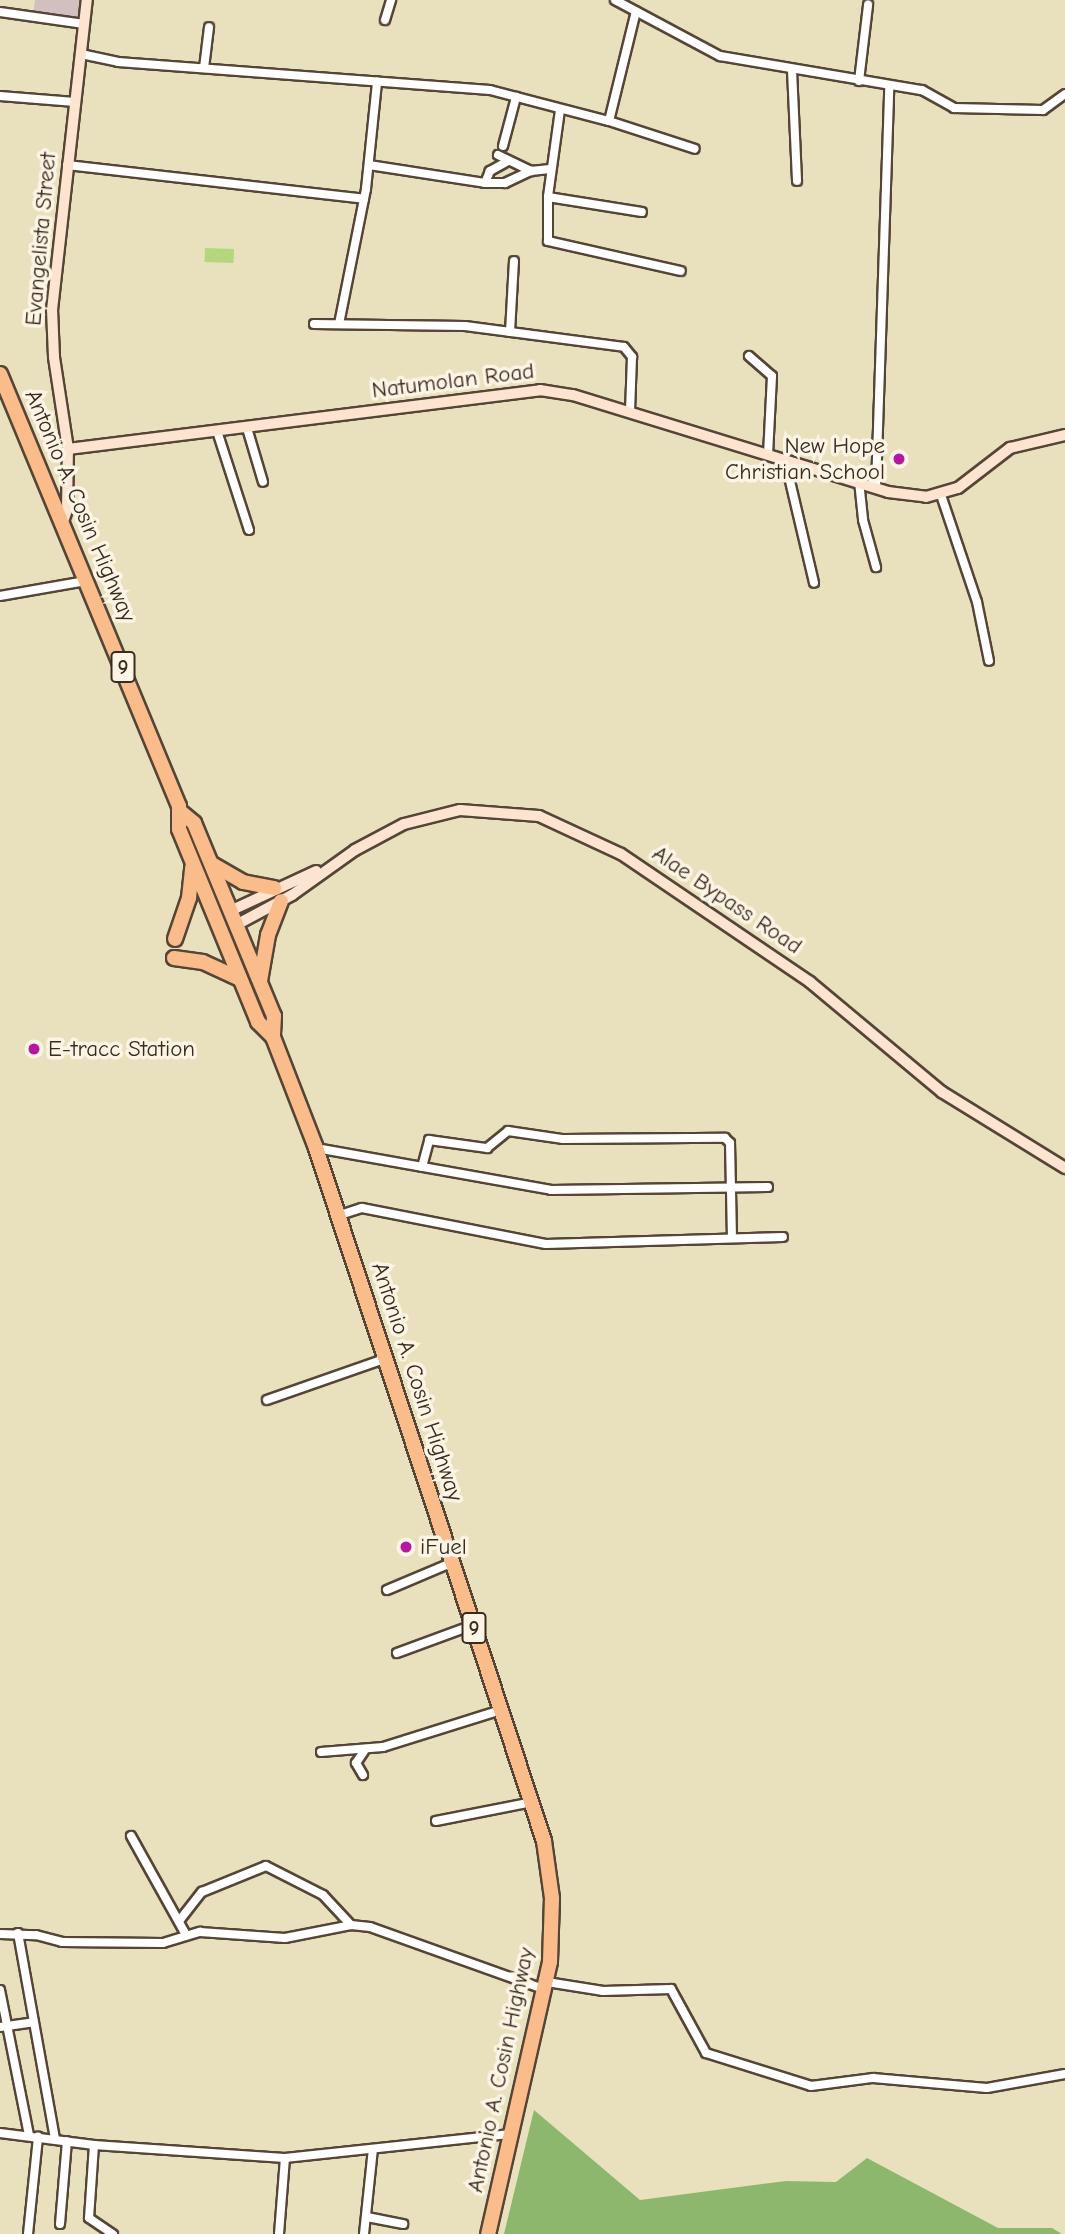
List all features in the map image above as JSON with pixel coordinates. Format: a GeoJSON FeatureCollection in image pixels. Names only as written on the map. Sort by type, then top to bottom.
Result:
{"type":"FeatureCollection","features":[{"type":"Feature","properties":{"kind":"highway","name":"Antonio A. Cosin Highway"},"geometry":{"type":"LineString","coordinates":[[0,374],[181,811],[194,823],[211,863],[274,1016],[273,1037]]}},
{"type":"Feature","properties":{"kind":"highway","name":"Antonio A. Cosin Highway"},"geometry":{"type":"LineString","coordinates":[[181,811],[179,829],[258,1022],[273,1037],[340,1215],[451,1563],[544,1841],[552,1898],[546,1986],[488,2234]]}},
{"type":"Feature","properties":{"kind":"highway"},"geometry":{"type":"LineString","coordinates":[[175,940],[188,898],[192,862]]}},
{"type":"Feature","properties":{"kind":"highway"},"geometry":{"type":"LineString","coordinates":[[211,863],[243,882],[278,894],[260,982]]}},
{"type":"Feature","properties":{"kind":"highway"},"geometry":{"type":"LineString","coordinates":[[215,918],[230,911]]}},
{"type":"Feature","properties":{"kind":"highway"},"geometry":{"type":"LineString","coordinates":[[221,933],[236,925]]}},
{"type":"Feature","properties":{"kind":"highway"},"geometry":{"type":"LineString","coordinates":[[174,958],[203,962],[240,979]]}},
{"type":"Feature","properties":{"kind":"street","name":"Evangelista Street"},"geometry":{"type":"LineString","coordinates":[[62,524],[67,510],[68,449],[54,357],[52,310],[87,0]]}},
{"type":"Feature","properties":{"kind":"street"},"geometry":{"type":"LineString","coordinates":[[385,20],[391,0]]}},
{"type":"Feature","properties":{"kind":"street"},"geometry":{"type":"LineString","coordinates":[[615,0],[708,52],[792,70],[922,90],[954,108],[980,111],[1043,110],[1065,94]]}},
{"type":"Feature","properties":{"kind":"street"},"geometry":{"type":"LineString","coordinates":[[859,81],[868,5]]}},
{"type":"Feature","properties":{"kind":"street"},"geometry":{"type":"LineString","coordinates":[[609,121],[636,11]]}},
{"type":"Feature","properties":{"kind":"street"},"geometry":{"type":"LineString","coordinates":[[0,12],[84,23]]}},
{"type":"Feature","properties":{"kind":"street"},"geometry":{"type":"LineString","coordinates":[[204,68],[209,27]]}},
{"type":"Feature","properties":{"kind":"street"},"geometry":{"type":"LineString","coordinates":[[80,54],[204,68],[482,89],[609,121],[695,149]]}},
{"type":"Feature","properties":{"kind":"street"},"geometry":{"type":"LineString","coordinates":[[792,70],[797,181]]}},
{"type":"Feature","properties":{"kind":"street"},"geometry":{"type":"LineString","coordinates":[[339,324],[364,199],[377,82]]}},
{"type":"Feature","properties":{"kind":"street"},"geometry":{"type":"LineString","coordinates":[[876,488],[890,86]]}},
{"type":"Feature","properties":{"kind":"street"},"geometry":{"type":"LineString","coordinates":[[0,96],[75,102]]}},
{"type":"Feature","properties":{"kind":"street"},"geometry":{"type":"LineString","coordinates":[[503,146],[516,97]]}},
{"type":"Feature","properties":{"kind":"street"},"geometry":{"type":"LineString","coordinates":[[560,110],[550,169],[548,241],[681,271]]}},
{"type":"Feature","properties":{"kind":"street"},"geometry":{"type":"LineString","coordinates":[[498,155],[531,171]]}},
{"type":"Feature","properties":{"kind":"street"},"geometry":{"type":"LineString","coordinates":[[485,183],[490,171],[508,161]]}},
{"type":"Feature","properties":{"kind":"street"},"geometry":{"type":"LineString","coordinates":[[68,165],[364,199]]}},
{"type":"Feature","properties":{"kind":"street"},"geometry":{"type":"LineString","coordinates":[[369,165],[485,183],[505,183],[531,171],[550,169]]}},
{"type":"Feature","properties":{"kind":"street"},"geometry":{"type":"LineString","coordinates":[[548,197],[642,212]]}},
{"type":"Feature","properties":{"kind":"street"},"geometry":{"type":"LineString","coordinates":[[510,332],[514,261]]}},
{"type":"Feature","properties":{"kind":"street"},"geometry":{"type":"LineString","coordinates":[[314,324],[408,323],[510,332],[628,349],[632,357],[630,412]]}},
{"type":"Feature","properties":{"kind":"street"},"geometry":{"type":"LineString","coordinates":[[749,356],[772,376],[768,454]]}},
{"type":"Feature","properties":{"kind":"street","name":"Natumolan Road"},"geometry":{"type":"LineString","coordinates":[[68,449],[540,390],[630,412],[876,488],[907,496],[941,495]]}},
{"type":"Feature","properties":{"kind":"street"},"geometry":{"type":"LineString","coordinates":[[247,428],[263,482]]}},
{"type":"Feature","properties":{"kind":"street"},"geometry":{"type":"LineString","coordinates":[[217,431],[249,530]]}},
{"type":"Feature","properties":{"kind":"street"},"geometry":{"type":"LineString","coordinates":[[989,661],[977,602],[941,495],[1010,448],[1065,435]]}},
{"type":"Feature","properties":{"kind":"street"},"geometry":{"type":"LineString","coordinates":[[785,460],[814,583]]}},
{"type":"Feature","properties":{"kind":"street"},"geometry":{"type":"LineString","coordinates":[[859,481],[863,520],[876,567]]}},
{"type":"Feature","properties":{"kind":"street"},"geometry":{"type":"LineString","coordinates":[[0,596],[86,581]]}},
{"type":"Feature","properties":{"kind":"street","name":"Alae Bypass Road"},"geometry":{"type":"LineString","coordinates":[[236,925],[278,894],[404,824],[443,813],[522,813],[559,823],[621,854],[802,976],[942,1092],[1065,1168]]}},
{"type":"Feature","properties":{"kind":"street","name":"Alae Bypass Road"},"geometry":{"type":"LineString","coordinates":[[230,911],[278,894]]}},
{"type":"Feature","properties":{"kind":"street"},"geometry":{"type":"LineString","coordinates":[[422,1167],[432,1139],[487,1148],[513,1131],[563,1139],[721,1137],[730,1143],[732,1237]]}},
{"type":"Feature","properties":{"kind":"street"},"geometry":{"type":"LineString","coordinates":[[316,1148],[551,1190],[768,1186]]}},
{"type":"Feature","properties":{"kind":"street"},"geometry":{"type":"LineString","coordinates":[[340,1215],[362,1208],[546,1244],[783,1237]]}},
{"type":"Feature","properties":{"kind":"street"},"geometry":{"type":"LineString","coordinates":[[267,1400],[387,1358]]}},
{"type":"Feature","properties":{"kind":"street"},"geometry":{"type":"LineString","coordinates":[[387,1590],[451,1563]]}},
{"type":"Feature","properties":{"kind":"street"},"geometry":{"type":"LineString","coordinates":[[397,1653],[473,1625]]}},
{"type":"Feature","properties":{"kind":"street"},"geometry":{"type":"LineString","coordinates":[[321,1752],[365,1751],[501,1710]]}},
{"type":"Feature","properties":{"kind":"street"},"geometry":{"type":"LineString","coordinates":[[363,1775],[356,1763],[365,1751]]}},
{"type":"Feature","properties":{"kind":"street"},"geometry":{"type":"LineString","coordinates":[[436,1821],[533,1802]]}},
{"type":"Feature","properties":{"kind":"street"},"geometry":{"type":"LineString","coordinates":[[131,1836],[186,1935]]}},
{"type":"Feature","properties":{"kind":"street"},"geometry":{"type":"LineString","coordinates":[[179,1921],[202,1892],[267,1866],[323,1895],[351,1925]]}},
{"type":"Feature","properties":{"kind":"street"},"geometry":{"type":"LineString","coordinates":[[0,1934],[18,1933],[66,1942],[163,1943],[186,1935],[211,1931],[285,1938],[351,1925],[441,1949],[510,1980],[603,1991],[671,1989],[706,2053],[811,2086],[873,2078],[987,2088],[1065,2074]]}},
{"type":"Feature","properties":{"kind":"street"},"geometry":{"type":"LineString","coordinates":[[18,1933],[55,2139]]}},
{"type":"Feature","properties":{"kind":"street"},"geometry":{"type":"LineString","coordinates":[[0,1990],[3,2026],[34,2136],[28,2234]]}},
{"type":"Feature","properties":{"kind":"street"},"geometry":{"type":"LineString","coordinates":[[3,2026],[34,2022]]}},
{"type":"Feature","properties":{"kind":"street"},"geometry":{"type":"LineString","coordinates":[[0,2134],[94,2145],[285,2158],[511,2134]]}},
{"type":"Feature","properties":{"kind":"street"},"geometry":{"type":"LineString","coordinates":[[60,2224],[67,2141]]}},
{"type":"Feature","properties":{"kind":"street"},"geometry":{"type":"LineString","coordinates":[[94,2145],[89,2218],[113,2234]]}},
{"type":"Feature","properties":{"kind":"street"},"geometry":{"type":"LineString","coordinates":[[364,2234],[373,2149]]}},
{"type":"Feature","properties":{"kind":"street"},"geometry":{"type":"LineString","coordinates":[[279,2234],[285,2158]]}},
{"type":"Feature","properties":{"kind":"street"},"geometry":{"type":"LineString","coordinates":[[367,2217],[402,2224]]}},
{"type":"Feature","properties":{"kind":"shaded area"},"geometry":{"type":"Polygon","coordinates":[[[35,0],[86,0],[84,23],[33,16],[35,0]]]}},
{"type":"Feature","properties":{"kind":"green space"},"geometry":{"type":"Polygon","coordinates":[[[205,248],[234,249],[233,263],[205,262],[205,248]]]}},
{"type":"Feature","properties":{"kind":"green space"},"geometry":{"type":"Polygon","coordinates":[[[534,2110],[640,2200],[786,2181],[836,2182],[867,2158],[998,2228],[1052,2228],[1062,2234],[504,2234],[534,2110]]]}},
{"type":"Feature","properties":{"kind":"place","name":"New Hope Christian School"},"geometry":{"type":"Point","coordinates":[899,459]}},
{"type":"Feature","properties":{"kind":"place","name":"E-tracc Station"},"geometry":{"type":"Point","coordinates":[34,1049]}},
{"type":"Feature","properties":{"kind":"place","name":"iFuel"},"geometry":{"type":"Point","coordinates":[406,1547]}}]}
